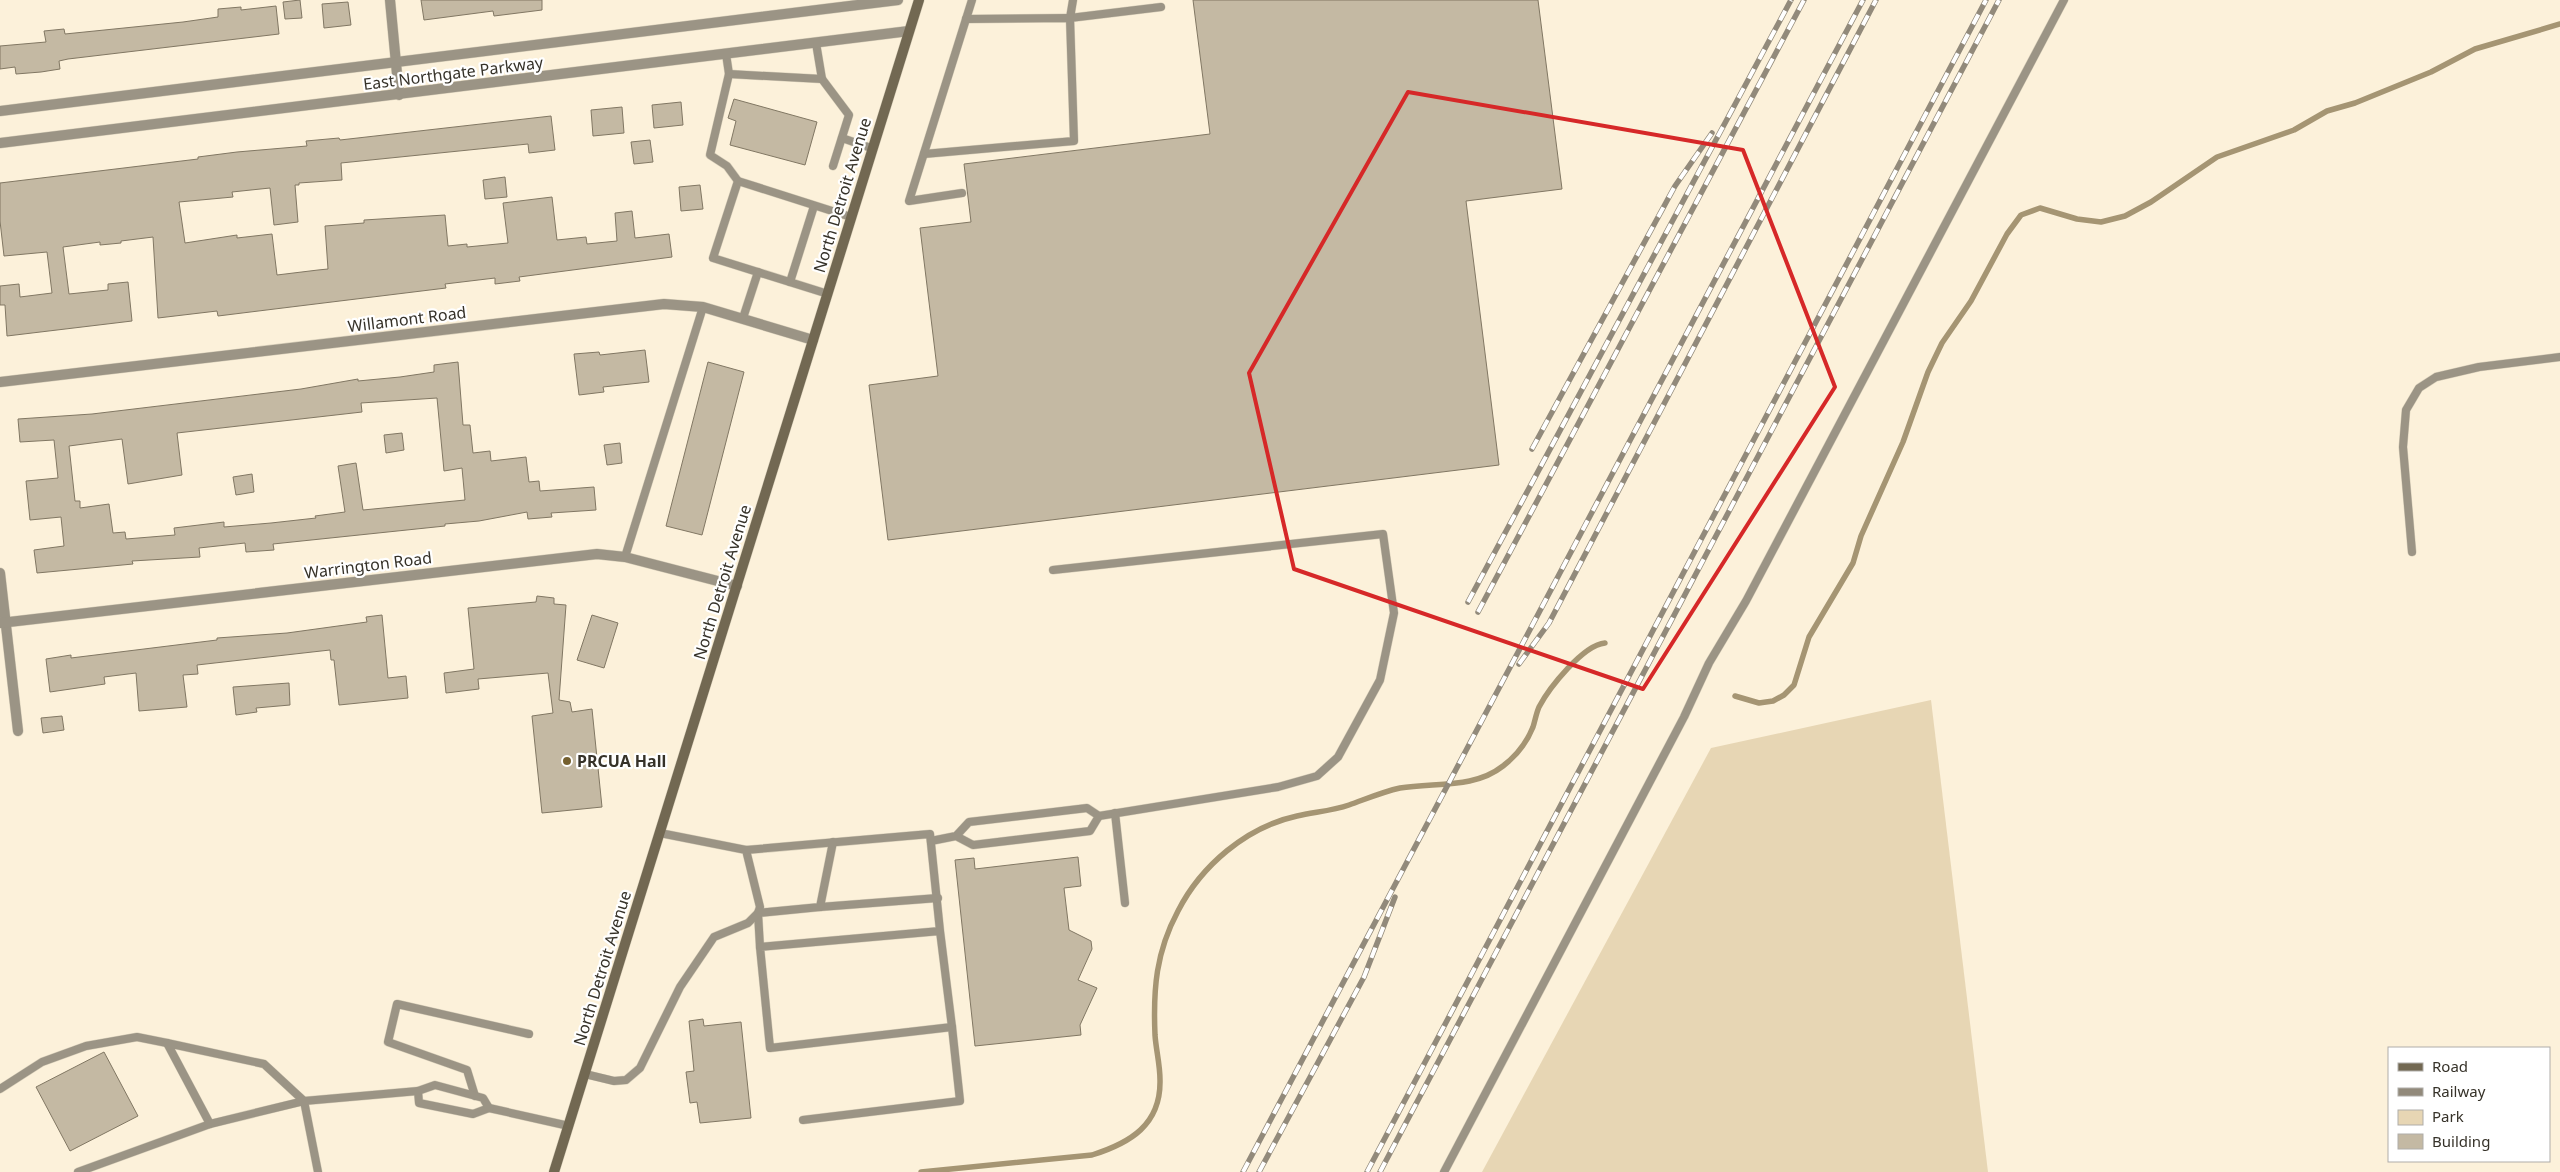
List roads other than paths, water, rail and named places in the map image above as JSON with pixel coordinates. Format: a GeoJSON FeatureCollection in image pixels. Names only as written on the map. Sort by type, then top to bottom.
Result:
{"type":"FeatureCollection","features":[{"type":"Feature","properties":{"kind":"main road","name":"North Detroit Avenue"},"geometry":{"type":"LineString","coordinates":[[554,1172],[828,294],[871,148],[919,0]]}},
{"type":"Feature","properties":{"kind":"street"},"geometry":{"type":"LineString","coordinates":[[390,0],[399,95]]}},
{"type":"Feature","properties":{"kind":"street","name":"East Northgate Parkway"},"geometry":{"type":"LineString","coordinates":[[0,111],[396,64],[898,0]]}},
{"type":"Feature","properties":{"kind":"street","name":"East Northgate Parkway"},"geometry":{"type":"LineString","coordinates":[[0,143],[909,31]]}},
{"type":"Feature","properties":{"kind":"street","name":"Willamont Road"},"geometry":{"type":"LineString","coordinates":[[0,382],[664,304],[703,307],[813,340]]}},
{"type":"Feature","properties":{"kind":"street","name":"Warrington Road"},"geometry":{"type":"LineString","coordinates":[[3,623],[597,554],[625,557],[736,586]]}},
{"type":"Feature","properties":{"kind":"street"},"geometry":{"type":"LineString","coordinates":[[0,573],[3,623],[18,731]]}},
{"type":"Feature","properties":{"kind":"lane"},"geometry":{"type":"LineString","coordinates":[[962,193],[909,200],[972,0]]}},
{"type":"Feature","properties":{"kind":"lane"},"geometry":{"type":"LineString","coordinates":[[924,154],[1074,141],[1070,18],[1072,0]]}},
{"type":"Feature","properties":{"kind":"lane"},"geometry":{"type":"LineString","coordinates":[[1444,1172],[1684,717],[1709,663],[1746,601],[2064,0]]}},
{"type":"Feature","properties":{"kind":"lane"},"geometry":{"type":"LineString","coordinates":[[966,19],[1070,18],[1161,8]]}},
{"type":"Feature","properties":{"kind":"lane"},"geometry":{"type":"LineString","coordinates":[[816,43],[822,79],[849,115],[833,166]]}},
{"type":"Feature","properties":{"kind":"lane"},"geometry":{"type":"LineString","coordinates":[[726,54],[729,74],[710,155],[727,166],[738,181],[851,217]]}},
{"type":"Feature","properties":{"kind":"lane"},"geometry":{"type":"LineString","coordinates":[[729,74],[822,79]]}},
{"type":"Feature","properties":{"kind":"lane"},"geometry":{"type":"LineString","coordinates":[[842,138],[871,148]]}},
{"type":"Feature","properties":{"kind":"lane"},"geometry":{"type":"LineString","coordinates":[[738,181],[713,258],[828,294]]}},
{"type":"Feature","properties":{"kind":"lane"},"geometry":{"type":"LineString","coordinates":[[790,282],[814,206]]}},
{"type":"Feature","properties":{"kind":"lane"},"geometry":{"type":"LineString","coordinates":[[743,318],[758,272]]}},
{"type":"Feature","properties":{"kind":"lane"},"geometry":{"type":"LineString","coordinates":[[625,557],[703,307]]}},
{"type":"Feature","properties":{"kind":"lane"},"geometry":{"type":"LineString","coordinates":[[2412,552],[2404,447],[2406,410],[2419,388],[2436,377],[2479,367],[2560,357]]}},
{"type":"Feature","properties":{"kind":"lane"},"geometry":{"type":"LineString","coordinates":[[931,842],[956,836],[969,822],[1087,808],[1099,816],[1278,786],[1317,776],[1338,757],[1380,680],[1394,613],[1383,534],[1053,570]]}},
{"type":"Feature","properties":{"kind":"lane"},"geometry":{"type":"LineString","coordinates":[[1115,813],[1126,903]]}},
{"type":"Feature","properties":{"kind":"lane"},"geometry":{"type":"LineString","coordinates":[[956,836],[973,845],[1090,832],[1099,816]]}},
{"type":"Feature","properties":{"kind":"lane"},"geometry":{"type":"LineString","coordinates":[[660,833],[746,850],[930,834],[960,1101],[803,1120]]}},
{"type":"Feature","properties":{"kind":"lane"},"geometry":{"type":"LineString","coordinates":[[820,907],[833,842]]}},
{"type":"Feature","properties":{"kind":"lane"},"geometry":{"type":"LineString","coordinates":[[746,850],[760,907],[758,913],[760,947],[770,1048],[952,1027]]}},
{"type":"Feature","properties":{"kind":"lane"},"geometry":{"type":"LineString","coordinates":[[585,1074],[614,1081],[626,1080],[640,1068],[680,987],[714,937],[748,923],[758,913],[938,898]]}},
{"type":"Feature","properties":{"kind":"lane"},"geometry":{"type":"LineString","coordinates":[[760,947],[940,931]]}},
{"type":"Feature","properties":{"kind":"lane"},"geometry":{"type":"LineString","coordinates":[[475,1096],[467,1070],[388,1042],[397,1004],[529,1034]]}},
{"type":"Feature","properties":{"kind":"lane"},"geometry":{"type":"LineString","coordinates":[[0,1089],[42,1062],[86,1046],[136,1037],[264,1064],[304,1101],[318,1172]]}},
{"type":"Feature","properties":{"kind":"lane"},"geometry":{"type":"LineString","coordinates":[[167,1043],[210,1124]]}},
{"type":"Feature","properties":{"kind":"lane"},"geometry":{"type":"LineString","coordinates":[[78,1172],[210,1124],[304,1101],[418,1091],[435,1085],[483,1098],[489,1108]]}},
{"type":"Feature","properties":{"kind":"lane"},"geometry":{"type":"LineString","coordinates":[[418,1091],[419,1103],[473,1114],[489,1108],[569,1126]]}},
{"type":"Feature","properties":{"kind":"waterway"},"geometry":{"type":"LineString","coordinates":[[1735,696],[1759,703],[1773,701],[1784,695],[1794,685],[1809,637],[1853,563],[1861,536],[1903,442],[1928,372],[1942,343],[1971,301],[2007,234],[2021,215],[2040,208],[2077,219],[2101,222],[2125,216],[2151,202],[2217,157],[2294,130],[2327,111],[2355,103],[2431,72],[2475,49],[2560,24]]}},
{"type":"Feature","properties":{"kind":"waterway"},"geometry":{"type":"LineString","coordinates":[[921,1172],[1092,1155],[1119,1145],[1141,1130],[1155,1109],[1159,1096],[1160,1074],[1155,1035],[1155,1002],[1157,971],[1165,941],[1178,911],[1188,894],[1212,864],[1243,839],[1278,821],[1343,807],[1400,788],[1467,781],[1492,773],[1517,753],[1531,733],[1539,707],[1558,679],[1587,651],[1605,643]]}},
{"type":"Feature","properties":{"kind":"railway"},"geometry":{"type":"LineString","coordinates":[[1468,602],[1791,0]]}},
{"type":"Feature","properties":{"kind":"railway"},"geometry":{"type":"LineString","coordinates":[[1478,612],[1804,0]]}},
{"type":"Feature","properties":{"kind":"railway"},"geometry":{"type":"LineString","coordinates":[[1243,1172],[1863,0]]}},
{"type":"Feature","properties":{"kind":"railway"},"geometry":{"type":"LineString","coordinates":[[1519,664],[1549,623],[1876,0]]}},
{"type":"Feature","properties":{"kind":"railway"},"geometry":{"type":"LineString","coordinates":[[1367,1172],[1986,0]]}},
{"type":"Feature","properties":{"kind":"railway"},"geometry":{"type":"LineString","coordinates":[[1380,1172],[1999,0]]}},
{"type":"Feature","properties":{"kind":"railway"},"geometry":{"type":"LineString","coordinates":[[1532,449],[1675,186],[1712,133]]}},
{"type":"Feature","properties":{"kind":"railway"},"geometry":{"type":"LineString","coordinates":[[1259,1172],[1364,977],[1395,897]]}},
{"type":"Feature","properties":{"kind":"place","name":"PRCUA Hall"},"geometry":{"type":"Point","coordinates":[567,761]}}]}
